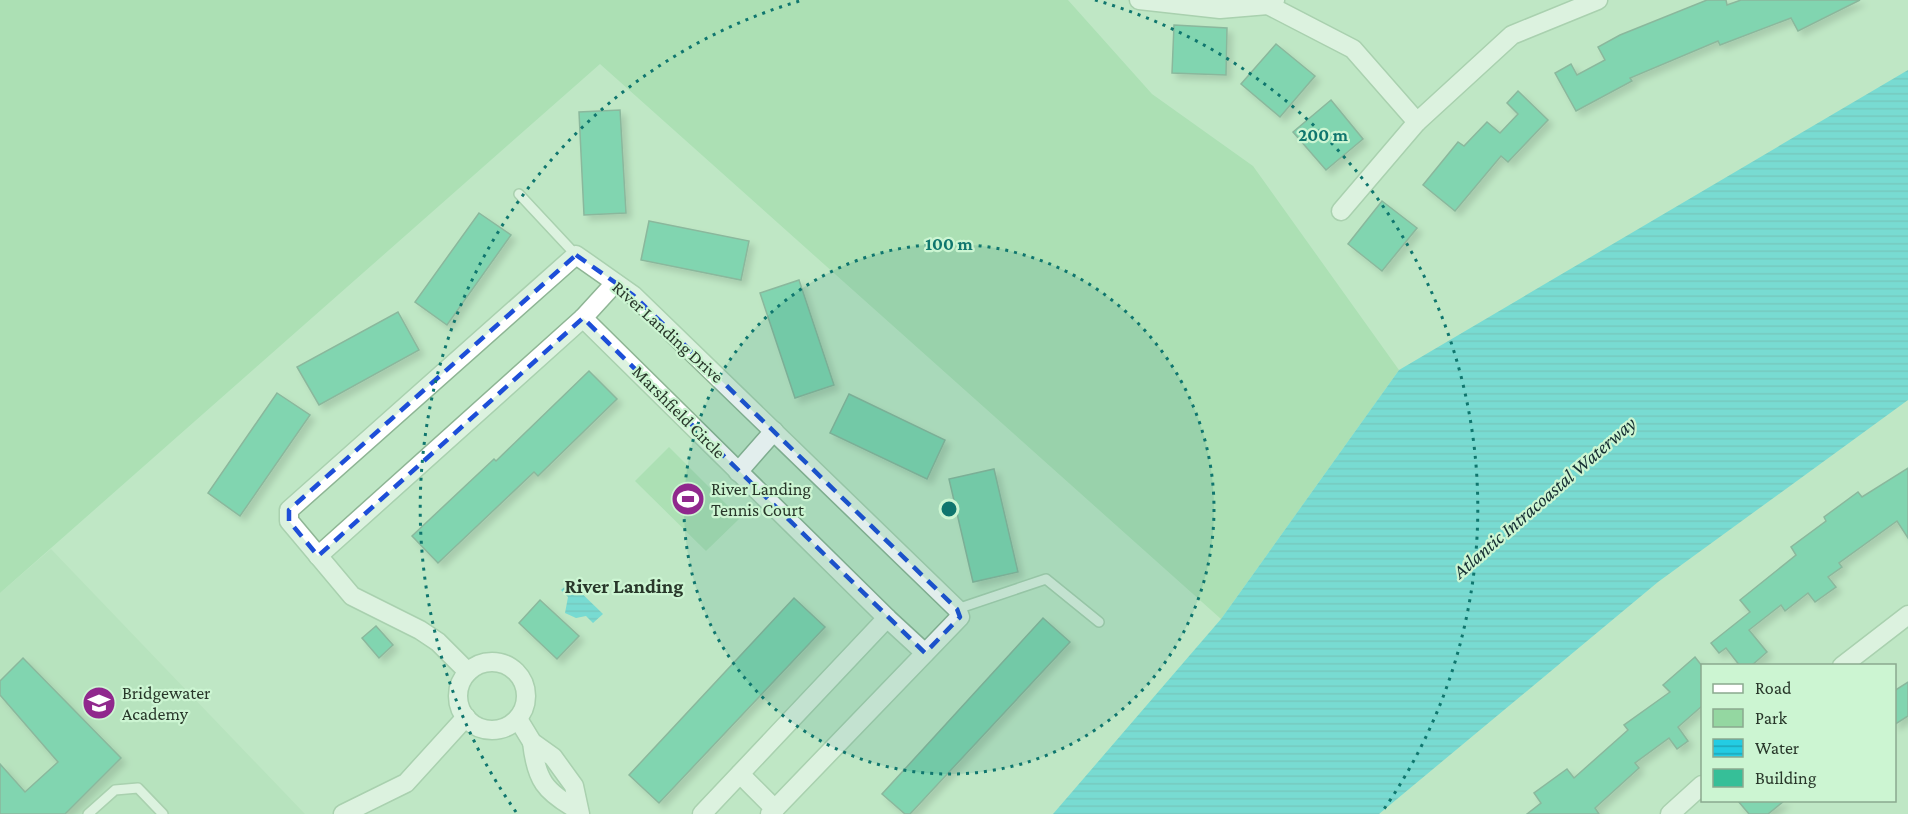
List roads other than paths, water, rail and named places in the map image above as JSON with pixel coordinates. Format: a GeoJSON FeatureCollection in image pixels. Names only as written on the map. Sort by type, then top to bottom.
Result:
{"type":"FeatureCollection","features":[{"type":"Feature","properties":{"kind":"street"},"geometry":{"type":"LineString","coordinates":[[1139,0],[1220,9],[1272,2],[1353,49],[1417,122]]}},
{"type":"Feature","properties":{"kind":"street"},"geometry":{"type":"LineString","coordinates":[[1341,211],[1417,122],[1512,35],[1598,0]]}},
{"type":"Feature","properties":{"kind":"street"},"geometry":{"type":"LineString","coordinates":[[468,672],[438,642],[420,630],[352,596],[289,521],[289,510],[576,255]]}},
{"type":"Feature","properties":{"kind":"street","name":"River Landing Drive"},"geometry":{"type":"LineString","coordinates":[[576,255],[633,295],[957,609]]}},
{"type":"Feature","properties":{"kind":"street"},"geometry":{"type":"LineString","coordinates":[[318,556],[583,318],[615,282]]}},
{"type":"Feature","properties":{"kind":"street","name":"Marshfield Circle"},"geometry":{"type":"LineString","coordinates":[[583,318],[925,653]]}},
{"type":"Feature","properties":{"kind":"street"},"geometry":{"type":"LineString","coordinates":[[738,471],[774,431]]}},
{"type":"Feature","properties":{"kind":"street"},"geometry":{"type":"LineString","coordinates":[[740,774],[772,811],[960,617],[957,609]]}},
{"type":"Feature","properties":{"kind":"street"},"geometry":{"type":"LineString","coordinates":[[702,814],[887,618]]}},
{"type":"Feature","properties":{"kind":"street"},"geometry":{"type":"LineString","coordinates":[[1845,664],[1907,618]]}},
{"type":"Feature","properties":{"kind":"street"},"geometry":{"type":"LineString","coordinates":[[494,662],[504,664],[519,675],[524,683],[526,701],[518,719],[511,725],[492,730],[482,729],[466,717],[458,699],[462,680],[468,672],[476,666],[494,662]]}},
{"type":"Feature","properties":{"kind":"street"},"geometry":{"type":"LineString","coordinates":[[343,814],[406,783],[466,717]]}},
{"type":"Feature","properties":{"kind":"street"},"geometry":{"type":"LineString","coordinates":[[518,719],[532,742],[554,757],[574,786],[579,812]]}},
{"type":"Feature","properties":{"kind":"street"},"geometry":{"type":"LineString","coordinates":[[1670,814],[1701,786]]}},
{"type":"Feature","properties":{"kind":"lane"},"geometry":{"type":"LineString","coordinates":[[519,194],[576,255]]}},
{"type":"Feature","properties":{"kind":"lane"},"geometry":{"type":"LineString","coordinates":[[957,609],[1046,579],[1099,622]]}},
{"type":"Feature","properties":{"kind":"lane"},"geometry":{"type":"LineString","coordinates":[[88,814],[115,790],[138,788],[161,813]]}},
{"type":"Feature","properties":{"kind":"water","name":"Atlantic Intracoastal Waterway"},"geometry":{"type":"Polygon","coordinates":[[[1908,70],[1908,400],[1658,582],[1379,814],[1053,814],[1221,619],[1399,370],[1908,70]]]}},
{"type":"Feature","properties":{"kind":"water"},"geometry":{"type":"Polygon","coordinates":[[[570,582],[603,614],[593,623],[586,616],[576,618],[565,613],[568,597],[561,590],[570,582]]]}},
{"type":"Feature","properties":{"kind":"place","name":"River Landing Tennis Court"},"geometry":{"type":"Point","coordinates":[688,499]}},
{"type":"Feature","properties":{"kind":"place","name":"Bridgewater Academy"},"geometry":{"type":"Point","coordinates":[99,703]}},
{"type":"Feature","properties":{"kind":"district","name":"River Landing"},"geometry":{"type":"Point","coordinates":[624,586]}}]}
